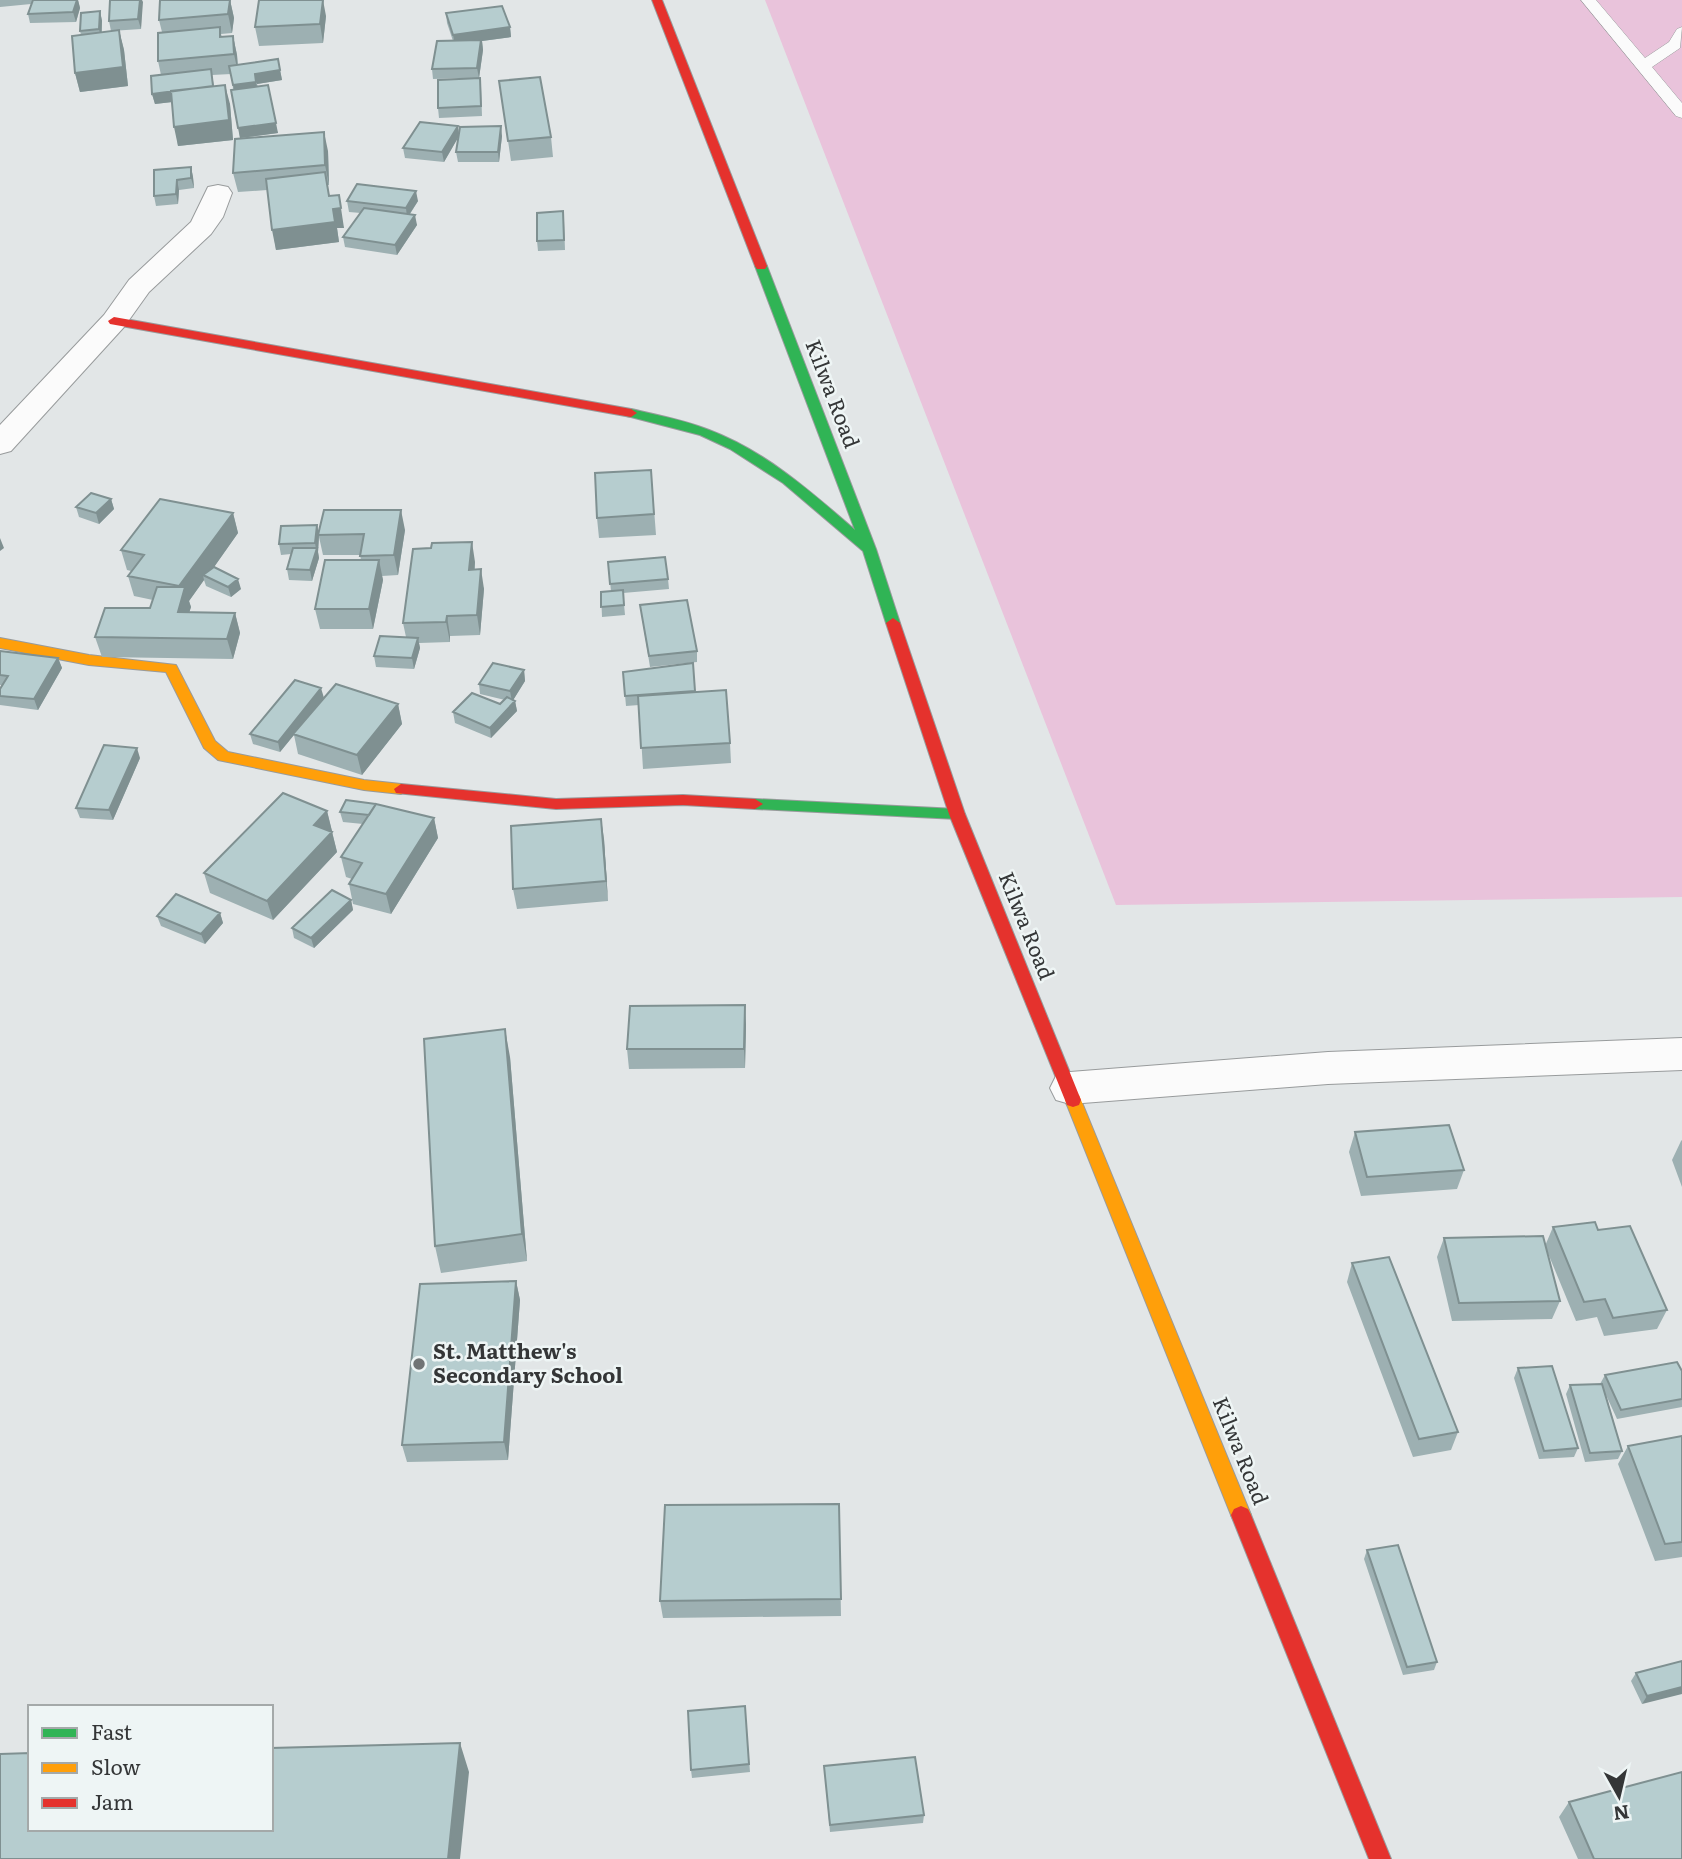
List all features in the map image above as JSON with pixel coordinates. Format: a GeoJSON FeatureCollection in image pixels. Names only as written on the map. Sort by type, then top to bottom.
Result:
{"type":"FeatureCollection","features":[{"type":"Feature","properties":{"kind":"main road","name":"Kilwa Road"},"geometry":{"type":"LineString","coordinates":[[657,0],[713,139],[869,549],[957,814],[1381,1859]]}},
{"type":"Feature","properties":{"kind":"main road"},"geometry":{"type":"LineString","coordinates":[[114,321],[538,399],[649,416],[693,428],[757,455],[869,549]]}},
{"type":"Feature","properties":{"kind":"main road"},"geometry":{"type":"LineString","coordinates":[[0,643],[89,660],[171,668],[209,744],[223,756],[364,785],[556,804],[683,800],[957,814]]}},
{"type":"Feature","properties":{"kind":"street"},"geometry":{"type":"LineString","coordinates":[[0,444],[114,321],[139,286],[201,228],[218,193]]}},
{"type":"Feature","properties":{"kind":"street"},"geometry":{"type":"LineString","coordinates":[[1070,1087],[1328,1068],[1682,1054]]}},
{"type":"Feature","properties":{"kind":"lane"},"geometry":{"type":"LineString","coordinates":[[1588,0],[1682,113]]}},
{"type":"Feature","properties":{"kind":"lane"},"geometry":{"type":"LineString","coordinates":[[1643,65],[1675,45],[1682,32]]}},
{"type":"Feature","properties":{"kind":"shaded area"},"geometry":{"type":"Polygon","coordinates":[[[765,0],[1682,0],[1682,897],[1116,905],[765,0]]]}},
{"type":"Feature","properties":{"kind":"building"},"geometry":{"type":"Polygon","coordinates":[[[33,0],[77,0],[73,12],[28,14],[33,0]]]}},
{"type":"Feature","properties":{"kind":"building"},"geometry":{"type":"Polygon","coordinates":[[[110,0],[140,0],[138,19],[109,21],[110,0]]]}},
{"type":"Feature","properties":{"kind":"building"},"geometry":{"type":"Polygon","coordinates":[[[160,0],[230,0],[228,14],[159,20],[160,0]]]}},
{"type":"Feature","properties":{"kind":"building"},"geometry":{"type":"Polygon","coordinates":[[[259,0],[323,0],[320,24],[255,27],[259,0]]]}},
{"type":"Feature","properties":{"kind":"building"},"geometry":{"type":"Polygon","coordinates":[[[502,6],[510,27],[453,35],[446,13],[502,6]]]}},
{"type":"Feature","properties":{"kind":"building"},"geometry":{"type":"Polygon","coordinates":[[[100,11],[99,29],[80,31],[81,13],[100,11]]]}},
{"type":"Feature","properties":{"kind":"building"},"geometry":{"type":"Polygon","coordinates":[[[220,27],[220,37],[233,36],[234,54],[158,61],[158,33],[220,27]]]}},
{"type":"Feature","properties":{"kind":"building"},"geometry":{"type":"Polygon","coordinates":[[[119,30],[123,67],[75,73],[72,36],[119,30]]]}},
{"type":"Feature","properties":{"kind":"building"},"geometry":{"type":"Polygon","coordinates":[[[481,40],[477,68],[432,69],[437,41],[481,40]]]}},
{"type":"Feature","properties":{"kind":"building"},"geometry":{"type":"Polygon","coordinates":[[[278,59],[280,70],[255,74],[256,82],[233,85],[229,66],[278,59]]]}},
{"type":"Feature","properties":{"kind":"building"},"geometry":{"type":"Polygon","coordinates":[[[211,69],[213,86],[152,94],[151,76],[211,69]]]}},
{"type":"Feature","properties":{"kind":"building"},"geometry":{"type":"Polygon","coordinates":[[[540,77],[551,137],[508,141],[499,81],[540,77]]]}},
{"type":"Feature","properties":{"kind":"building"},"geometry":{"type":"Polygon","coordinates":[[[480,78],[481,106],[438,108],[438,80],[480,78]]]}},
{"type":"Feature","properties":{"kind":"building"},"geometry":{"type":"Polygon","coordinates":[[[225,85],[229,120],[174,127],[171,91],[225,85]]]}},
{"type":"Feature","properties":{"kind":"building"},"geometry":{"type":"Polygon","coordinates":[[[268,85],[276,123],[238,128],[231,90],[268,85]]]}},
{"type":"Feature","properties":{"kind":"building"},"geometry":{"type":"Polygon","coordinates":[[[420,122],[458,126],[442,152],[403,148],[420,122]]]}},
{"type":"Feature","properties":{"kind":"building"},"geometry":{"type":"Polygon","coordinates":[[[501,126],[498,152],[456,152],[460,127],[501,126]]]}},
{"type":"Feature","properties":{"kind":"building"},"geometry":{"type":"Polygon","coordinates":[[[324,132],[325,165],[233,173],[235,139],[324,132]]]}},
{"type":"Feature","properties":{"kind":"building"},"geometry":{"type":"Polygon","coordinates":[[[191,167],[191,178],[177,180],[176,194],[154,196],[154,170],[191,167]]]}},
{"type":"Feature","properties":{"kind":"building"},"geometry":{"type":"Polygon","coordinates":[[[325,172],[329,196],[339,195],[341,208],[333,209],[335,222],[272,230],[266,179],[325,172]]]}},
{"type":"Feature","properties":{"kind":"building"},"geometry":{"type":"Polygon","coordinates":[[[357,184],[416,191],[406,208],[347,201],[357,184]]]}},
{"type":"Feature","properties":{"kind":"building"},"geometry":{"type":"Polygon","coordinates":[[[364,208],[415,215],[395,245],[343,237],[364,208]]]}},
{"type":"Feature","properties":{"kind":"building"},"geometry":{"type":"Polygon","coordinates":[[[563,211],[564,240],[537,241],[537,213],[563,211]]]}},
{"type":"Feature","properties":{"kind":"building"},"geometry":{"type":"Polygon","coordinates":[[[651,470],[654,514],[597,518],[595,473],[651,470]]]}},
{"type":"Feature","properties":{"kind":"building"},"geometry":{"type":"Polygon","coordinates":[[[91,493],[111,499],[96,513],[76,507],[91,493]]]}},
{"type":"Feature","properties":{"kind":"building"},"geometry":{"type":"Polygon","coordinates":[[[160,499],[233,513],[179,586],[128,576],[144,555],[121,550],[160,499]]]}},
{"type":"Feature","properties":{"kind":"building"},"geometry":{"type":"Polygon","coordinates":[[[324,510],[401,510],[394,555],[360,556],[364,534],[318,535],[324,510]]]}},
{"type":"Feature","properties":{"kind":"building"},"geometry":{"type":"Polygon","coordinates":[[[317,525],[315,543],[279,544],[281,526],[317,525]]]}},
{"type":"Feature","properties":{"kind":"building"},"geometry":{"type":"Polygon","coordinates":[[[472,542],[469,570],[481,569],[477,615],[447,616],[446,622],[403,623],[413,549],[431,548],[432,543],[472,542]]]}},
{"type":"Feature","properties":{"kind":"building"},"geometry":{"type":"Polygon","coordinates":[[[293,548],[317,548],[310,570],[287,569],[293,548]]]}},
{"type":"Feature","properties":{"kind":"building"},"geometry":{"type":"Polygon","coordinates":[[[665,557],[668,579],[610,584],[608,562],[665,557]]]}},
{"type":"Feature","properties":{"kind":"building"},"geometry":{"type":"Polygon","coordinates":[[[325,560],[379,560],[369,609],[315,609],[325,560]]]}},
{"type":"Feature","properties":{"kind":"building"},"geometry":{"type":"Polygon","coordinates":[[[214,567],[238,579],[228,587],[203,575],[214,567]]]}},
{"type":"Feature","properties":{"kind":"building"},"geometry":{"type":"Polygon","coordinates":[[[157,587],[185,587],[178,612],[235,613],[227,639],[95,637],[105,608],[150,608],[157,587]]]}},
{"type":"Feature","properties":{"kind":"building"},"geometry":{"type":"Polygon","coordinates":[[[623,590],[624,605],[601,607],[601,592],[623,590]]]}},
{"type":"Feature","properties":{"kind":"building"},"geometry":{"type":"Polygon","coordinates":[[[687,600],[697,651],[649,656],[640,605],[687,600]]]}},
{"type":"Feature","properties":{"kind":"building"},"geometry":{"type":"Polygon","coordinates":[[[380,636],[418,638],[412,658],[374,656],[380,636]]]}},
{"type":"Feature","properties":{"kind":"building"},"geometry":{"type":"Polygon","coordinates":[[[0,651],[58,658],[34,699],[0,696],[0,689],[8,676],[0,675],[0,651]]]}},
{"type":"Feature","properties":{"kind":"building"},"geometry":{"type":"Polygon","coordinates":[[[493,663],[524,670],[510,691],[479,684],[493,663]]]}},
{"type":"Feature","properties":{"kind":"building"},"geometry":{"type":"Polygon","coordinates":[[[693,663],[695,691],[625,696],[623,672],[693,663]]]}},
{"type":"Feature","properties":{"kind":"building"},"geometry":{"type":"Polygon","coordinates":[[[295,680],[321,688],[278,742],[250,734],[295,680]]]}},
{"type":"Feature","properties":{"kind":"building"},"geometry":{"type":"Polygon","coordinates":[[[336,684],[398,704],[357,755],[293,734],[336,684]]]}},
{"type":"Feature","properties":{"kind":"building"},"geometry":{"type":"Polygon","coordinates":[[[726,690],[730,743],[641,748],[638,696],[726,690]]]}},
{"type":"Feature","properties":{"kind":"building"},"geometry":{"type":"Polygon","coordinates":[[[472,693],[500,704],[507,697],[515,701],[490,728],[453,712],[472,693]]]}},
{"type":"Feature","properties":{"kind":"building"},"geometry":{"type":"Polygon","coordinates":[[[104,745],[137,748],[109,810],[76,808],[104,745]]]}},
{"type":"Feature","properties":{"kind":"building"},"geometry":{"type":"Polygon","coordinates":[[[283,793],[327,811],[314,825],[332,832],[267,901],[204,873],[283,793]]]}},
{"type":"Feature","properties":{"kind":"building"},"geometry":{"type":"Polygon","coordinates":[[[346,800],[376,804],[369,815],[340,812],[346,800]]]}},
{"type":"Feature","properties":{"kind":"building"},"geometry":{"type":"Polygon","coordinates":[[[376,804],[434,818],[386,894],[349,884],[362,863],[341,857],[376,804]]]}},
{"type":"Feature","properties":{"kind":"building"},"geometry":{"type":"Polygon","coordinates":[[[601,819],[606,881],[513,889],[511,826],[601,819]]]}},
{"type":"Feature","properties":{"kind":"building"},"geometry":{"type":"Polygon","coordinates":[[[332,890],[351,900],[311,938],[292,928],[332,890]]]}},
{"type":"Feature","properties":{"kind":"building"},"geometry":{"type":"Polygon","coordinates":[[[176,894],[220,913],[201,934],[157,916],[176,894]]]}},
{"type":"Feature","properties":{"kind":"building"},"geometry":{"type":"Polygon","coordinates":[[[745,1005],[744,1049],[627,1049],[630,1006],[745,1005]]]}},
{"type":"Feature","properties":{"kind":"building"},"geometry":{"type":"Polygon","coordinates":[[[505,1029],[522,1234],[435,1246],[424,1039],[505,1029]]]}},
{"type":"Feature","properties":{"kind":"building"},"geometry":{"type":"Polygon","coordinates":[[[1449,1125],[1464,1170],[1367,1177],[1355,1132],[1449,1125]]]}},
{"type":"Feature","properties":{"kind":"building"},"geometry":{"type":"Polygon","coordinates":[[[1595,1222],[1598,1230],[1630,1226],[1667,1310],[1613,1318],[1605,1299],[1584,1302],[1553,1227],[1595,1222]]]}},
{"type":"Feature","properties":{"kind":"building"},"geometry":{"type":"Polygon","coordinates":[[[1543,1236],[1560,1301],[1459,1303],[1444,1238],[1543,1236]]]}},
{"type":"Feature","properties":{"kind":"building"},"geometry":{"type":"Polygon","coordinates":[[[1389,1257],[1458,1432],[1419,1439],[1352,1263],[1389,1257]]]}},
{"type":"Feature","properties":{"kind":"building"},"geometry":{"type":"Polygon","coordinates":[[[516,1281],[504,1442],[402,1445],[420,1284],[516,1281]]]}},
{"type":"Feature","properties":{"kind":"building"},"geometry":{"type":"Polygon","coordinates":[[[1677,1362],[1682,1371],[1682,1399],[1621,1410],[1605,1375],[1677,1362]]]}},
{"type":"Feature","properties":{"kind":"building"},"geometry":{"type":"Polygon","coordinates":[[[1552,1366],[1578,1448],[1544,1451],[1518,1368],[1552,1366]]]}},
{"type":"Feature","properties":{"kind":"building"},"geometry":{"type":"Polygon","coordinates":[[[1602,1384],[1622,1451],[1590,1453],[1570,1385],[1602,1384]]]}},
{"type":"Feature","properties":{"kind":"building"},"geometry":{"type":"Polygon","coordinates":[[[1682,1436],[1682,1542],[1665,1544],[1628,1446],[1682,1436]]]}},
{"type":"Feature","properties":{"kind":"building"},"geometry":{"type":"Polygon","coordinates":[[[839,1504],[841,1599],[660,1601],[665,1505],[839,1504]]]}},
{"type":"Feature","properties":{"kind":"building"},"geometry":{"type":"Polygon","coordinates":[[[1398,1545],[1437,1662],[1407,1667],[1367,1550],[1398,1545]]]}},
{"type":"Feature","properties":{"kind":"building"},"geometry":{"type":"Polygon","coordinates":[[[1682,1661],[1682,1687],[1647,1696],[1636,1673],[1682,1661]]]}},
{"type":"Feature","properties":{"kind":"building"},"geometry":{"type":"Polygon","coordinates":[[[745,1706],[749,1764],[691,1770],[688,1711],[745,1706]]]}},
{"type":"Feature","properties":{"kind":"building"},"geometry":{"type":"Polygon","coordinates":[[[460,1743],[448,1859],[0,1859],[0,1754],[28,1753],[28,1831],[273,1831],[273,1748],[460,1743]]]}},
{"type":"Feature","properties":{"kind":"building"},"geometry":{"type":"Polygon","coordinates":[[[915,1757],[924,1815],[830,1825],[824,1766],[915,1757]]]}},
{"type":"Feature","properties":{"kind":"building"},"geometry":{"type":"Polygon","coordinates":[[[1682,1772],[1682,1859],[1594,1859],[1569,1802],[1682,1772]]]}},
{"type":"Feature","properties":{"kind":"traffic: fast"},"geometry":{"type":"LineString","coordinates":[[761,266],[869,549],[893,623]]}},
{"type":"Feature","properties":{"kind":"traffic: fast"},"geometry":{"type":"LineString","coordinates":[[631,413],[671,422],[735,446],[787,480],[869,549]]}},
{"type":"Feature","properties":{"kind":"traffic: fast"},"geometry":{"type":"LineString","coordinates":[[755,804],[957,814]]}},
{"type":"Feature","properties":{"kind":"traffic: slow"},"geometry":{"type":"LineString","coordinates":[[0,643],[89,660],[171,668],[209,744],[223,756],[364,785],[401,789]]}},
{"type":"Feature","properties":{"kind":"traffic: slow"},"geometry":{"type":"LineString","coordinates":[[1073,1100],[1241,1515]]}},
{"type":"Feature","properties":{"kind":"traffic: jam"},"geometry":{"type":"LineString","coordinates":[[657,0],[761,266]]}},
{"type":"Feature","properties":{"kind":"traffic: jam"},"geometry":{"type":"LineString","coordinates":[[114,321],[631,413]]}},
{"type":"Feature","properties":{"kind":"traffic: jam"},"geometry":{"type":"LineString","coordinates":[[893,623],[957,814],[1073,1100]]}},
{"type":"Feature","properties":{"kind":"traffic: jam"},"geometry":{"type":"LineString","coordinates":[[401,789],[556,804],[683,800],[755,804]]}},
{"type":"Feature","properties":{"kind":"traffic: jam"},"geometry":{"type":"LineString","coordinates":[[1241,1515],[1380,1859]]}},
{"type":"Feature","properties":{"kind":"place","name":"St. Matthew's Secondary School"},"geometry":{"type":"Point","coordinates":[419,1364]}}]}
